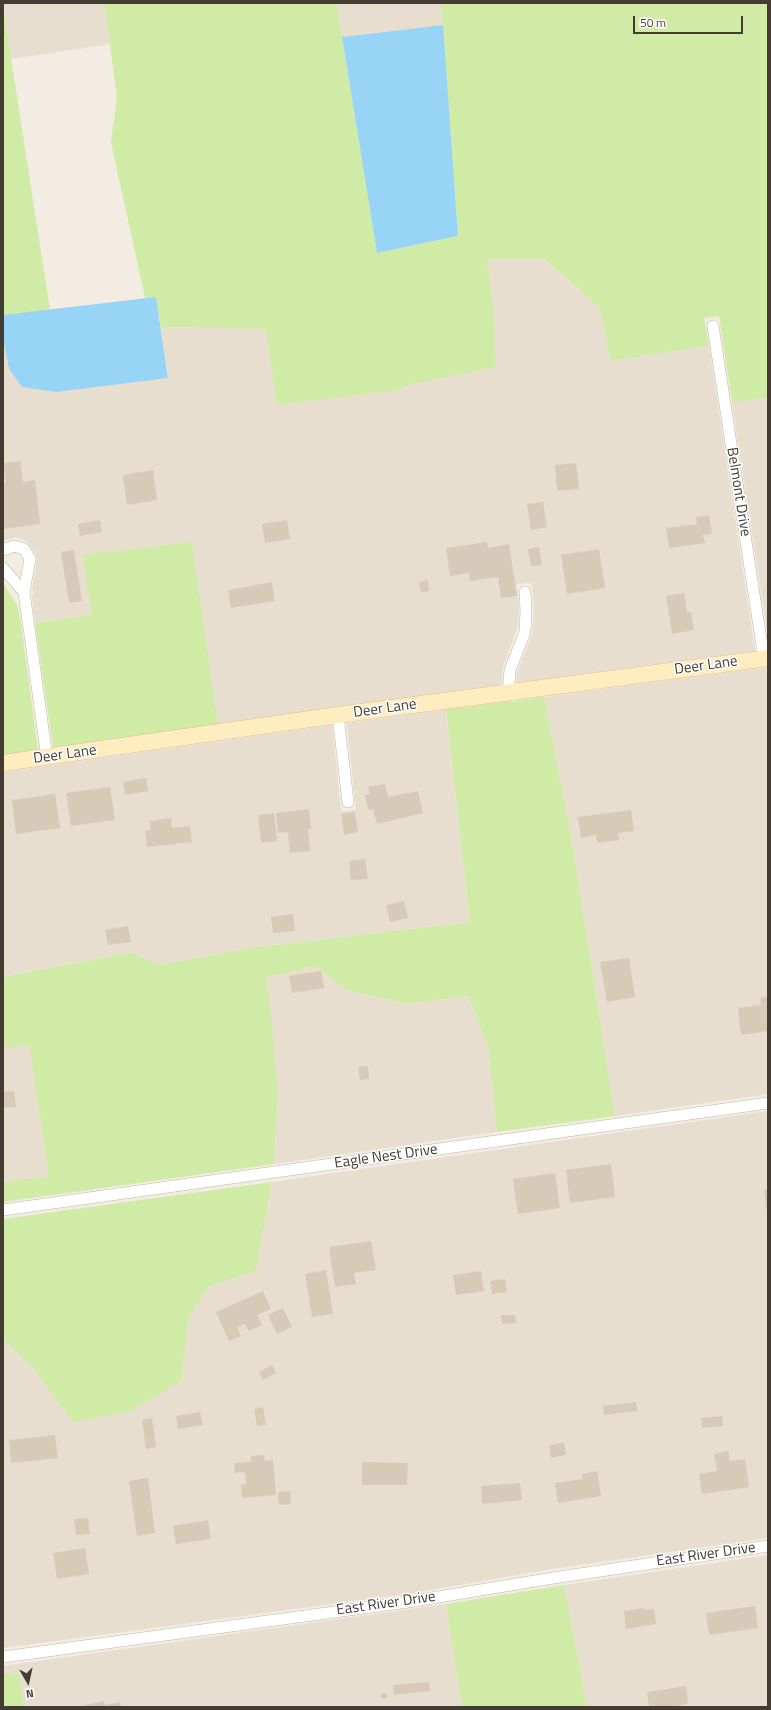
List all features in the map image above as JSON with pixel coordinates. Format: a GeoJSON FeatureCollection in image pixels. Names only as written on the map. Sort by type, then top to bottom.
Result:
{"type":"FeatureCollection","features":[{"type":"Feature","properties":{"kind":"street","name":"Belmont Drive"},"geometry":{"type":"LineString","coordinates":[[713,326],[766,659]]}},
{"type":"Feature","properties":{"kind":"street"},"geometry":{"type":"LineString","coordinates":[[3,550],[14,546],[24,549],[30,559],[24,592],[47,758]]}},
{"type":"Feature","properties":{"kind":"street"},"geometry":{"type":"LineString","coordinates":[[3,568],[24,592]]}},
{"type":"Feature","properties":{"kind":"street"},"geometry":{"type":"LineString","coordinates":[[508,693],[510,670],[525,632],[525,592]]}},
{"type":"Feature","properties":{"kind":"street","name":"Deer Lane"},"geometry":{"type":"LineString","coordinates":[[3,763],[47,758],[338,715],[766,659]]}},
{"type":"Feature","properties":{"kind":"street"},"geometry":{"type":"LineString","coordinates":[[338,715],[348,802]]}},
{"type":"Feature","properties":{"kind":"street","name":"Eagle Nest Drive"},"geometry":{"type":"LineString","coordinates":[[3,1210],[768,1103]]}},
{"type":"Feature","properties":{"kind":"street","name":"East River Drive"},"geometry":{"type":"LineString","coordinates":[[3,1657],[408,1602],[553,1578],[768,1546]]}},
{"type":"Feature","properties":{"kind":"shaded area"},"geometry":{"type":"Polygon","coordinates":[[[3,3],[104,3],[110,44],[11,59],[3,3]]]}},
{"type":"Feature","properties":{"kind":"shaded area"},"geometry":{"type":"Polygon","coordinates":[[[339,3],[441,3],[443,25],[342,37],[337,5],[339,3]]]}},
{"type":"Feature","properties":{"kind":"shaded area"},"geometry":{"type":"Polygon","coordinates":[[[487,259],[543,259],[599,307],[611,361],[709,346],[755,651],[516,683],[517,673],[532,635],[534,612],[532,583],[517,584],[519,611],[517,629],[503,666],[501,685],[218,724],[192,542],[82,556],[92,615],[35,623],[32,596],[34,593],[32,590],[37,561],[36,554],[26,541],[16,537],[3,541],[3,339],[9,369],[168,377],[161,327],[266,329],[399,390],[412,384],[494,310],[487,259]]]}},
{"type":"Feature","properties":{"kind":"shaded area"},"geometry":{"type":"Polygon","coordinates":[[[768,398],[768,637],[732,402],[768,398]]]}},
{"type":"Feature","properties":{"kind":"shaded area"},"geometry":{"type":"Polygon","coordinates":[[[768,667],[768,1094],[615,1116],[570,830],[544,697],[768,667]]]}},
{"type":"Feature","properties":{"kind":"shaded area"},"geometry":{"type":"Polygon","coordinates":[[[472,706],[446,711],[470,922],[250,948],[158,965],[131,952],[3,977],[3,772],[332,725],[341,811],[356,810],[347,723],[472,706]]]}},
{"type":"Feature","properties":{"kind":"shaded area"},"geometry":{"type":"Polygon","coordinates":[[[315,966],[347,990],[406,1004],[468,996],[488,1047],[497,1132],[274,1164],[278,1094],[266,978],[315,966]]]}},
{"type":"Feature","properties":{"kind":"shaded area"},"geometry":{"type":"Polygon","coordinates":[[[29,1044],[49,1176],[3,1182],[3,1048],[29,1044]]]}},
{"type":"Feature","properties":{"kind":"shaded area"},"geometry":{"type":"Polygon","coordinates":[[[768,1111],[768,1538],[552,1569],[407,1594],[3,1648],[3,1339],[33,1368],[73,1422],[181,1380],[189,1317],[208,1287],[256,1271],[272,1182],[768,1111]]]}},
{"type":"Feature","properties":{"kind":"shaded area"},"geometry":{"type":"Polygon","coordinates":[[[768,1555],[768,1707],[587,1707],[564,1585],[768,1555]]]}},
{"type":"Feature","properties":{"kind":"shaded area"},"geometry":{"type":"Polygon","coordinates":[[[446,1604],[462,1707],[24,1707],[19,1674],[3,1674],[3,1666],[446,1604]]]}},
{"type":"Feature","properties":{"kind":"green space"},"geometry":{"type":"Polygon","coordinates":[[[104,3],[339,3],[337,6],[377,253],[458,236],[441,3],[768,3],[768,398],[732,402],[719,316],[704,318],[709,346],[611,361],[599,307],[544,259],[487,259],[494,310],[495,367],[412,384],[399,390],[277,405],[266,329],[161,327],[156,297],[145,298],[111,142],[117,96],[104,3]]]}},
{"type":"Feature","properties":{"kind":"green space"},"geometry":{"type":"Polygon","coordinates":[[[3,6],[50,310],[3,315],[3,6]]]}},
{"type":"Feature","properties":{"kind":"green space"},"geometry":{"type":"Polygon","coordinates":[[[192,542],[218,724],[53,748],[35,623],[92,615],[82,555],[192,542]]]}},
{"type":"Feature","properties":{"kind":"green space"},"geometry":{"type":"Polygon","coordinates":[[[3,583],[17,605],[20,617],[38,750],[3,755],[3,583]]]}},
{"type":"Feature","properties":{"kind":"green space"},"geometry":{"type":"Polygon","coordinates":[[[544,697],[570,830],[615,1116],[497,1132],[488,1047],[468,996],[406,1004],[347,990],[315,966],[266,978],[272,1023],[278,1094],[274,1164],[3,1202],[3,1182],[49,1176],[29,1045],[3,1048],[3,977],[131,952],[158,965],[250,948],[470,922],[446,710],[544,697]]]}},
{"type":"Feature","properties":{"kind":"green space"},"geometry":{"type":"Polygon","coordinates":[[[272,1182],[256,1271],[208,1287],[189,1317],[181,1380],[132,1411],[73,1422],[33,1368],[3,1339],[3,1219],[272,1182]]]}},
{"type":"Feature","properties":{"kind":"green space"},"geometry":{"type":"Polygon","coordinates":[[[564,1585],[587,1707],[462,1707],[446,1604],[564,1585]]]}},
{"type":"Feature","properties":{"kind":"green space"},"geometry":{"type":"Polygon","coordinates":[[[3,1674],[19,1674],[24,1707],[3,1707],[3,1674]]]}},
{"type":"Feature","properties":{"kind":"water"},"geometry":{"type":"Polygon","coordinates":[[[443,25],[458,236],[377,253],[342,37],[443,25]]]}},
{"type":"Feature","properties":{"kind":"water"},"geometry":{"type":"Polygon","coordinates":[[[156,297],[168,378],[56,392],[22,387],[9,369],[3,339],[3,315],[156,297]]]}},
{"type":"Feature","properties":{"kind":"building"},"geometry":{"type":"Polygon","coordinates":[[[20,461],[23,482],[35,480],[40,524],[3,529],[3,484],[6,483],[3,463],[20,461]]]}},
{"type":"Feature","properties":{"kind":"building"},"geometry":{"type":"Polygon","coordinates":[[[576,463],[579,489],[557,491],[555,465],[576,463]]]}},
{"type":"Feature","properties":{"kind":"building"},"geometry":{"type":"Polygon","coordinates":[[[153,470],[157,500],[127,505],[123,475],[153,470]]]}},
{"type":"Feature","properties":{"kind":"building"},"geometry":{"type":"Polygon","coordinates":[[[543,502],[547,527],[531,530],[527,504],[543,502]]]}},
{"type":"Feature","properties":{"kind":"building"},"geometry":{"type":"Polygon","coordinates":[[[709,515],[712,534],[703,535],[705,543],[669,548],[666,528],[697,524],[696,517],[709,515]]]}},
{"type":"Feature","properties":{"kind":"building"},"geometry":{"type":"Polygon","coordinates":[[[100,520],[102,532],[80,536],[78,524],[100,520]]]}},
{"type":"Feature","properties":{"kind":"building"},"geometry":{"type":"Polygon","coordinates":[[[287,520],[290,539],[265,543],[262,524],[287,520]]]}},
{"type":"Feature","properties":{"kind":"building"},"geometry":{"type":"Polygon","coordinates":[[[487,542],[488,548],[509,544],[517,596],[501,598],[498,577],[470,581],[469,573],[450,576],[446,548],[487,542]]]}},
{"type":"Feature","properties":{"kind":"building"},"geometry":{"type":"Polygon","coordinates":[[[539,547],[542,565],[531,566],[528,549],[539,547]]]}},
{"type":"Feature","properties":{"kind":"building"},"geometry":{"type":"Polygon","coordinates":[[[599,549],[605,588],[567,594],[561,555],[599,549]]]}},
{"type":"Feature","properties":{"kind":"building"},"geometry":{"type":"Polygon","coordinates":[[[74,550],[82,601],[69,603],[61,552],[74,550]]]}},
{"type":"Feature","properties":{"kind":"building"},"geometry":{"type":"Polygon","coordinates":[[[428,580],[429,591],[421,592],[419,582],[428,580]]]}},
{"type":"Feature","properties":{"kind":"building"},"geometry":{"type":"Polygon","coordinates":[[[272,582],[275,601],[231,608],[228,590],[272,582]]]}},
{"type":"Feature","properties":{"kind":"building"},"geometry":{"type":"Polygon","coordinates":[[[684,593],[687,612],[691,612],[694,630],[672,634],[666,596],[684,593]]]}},
{"type":"Feature","properties":{"kind":"building"},"geometry":{"type":"Polygon","coordinates":[[[146,778],[148,791],[125,795],[123,782],[146,778]]]}},
{"type":"Feature","properties":{"kind":"building"},"geometry":{"type":"Polygon","coordinates":[[[385,784],[388,797],[418,791],[423,813],[377,824],[373,809],[368,810],[365,795],[370,794],[368,787],[385,784]]]}},
{"type":"Feature","properties":{"kind":"building"},"geometry":{"type":"Polygon","coordinates":[[[110,787],[115,820],[71,826],[66,793],[110,787]]]}},
{"type":"Feature","properties":{"kind":"building"},"geometry":{"type":"Polygon","coordinates":[[[55,794],[60,828],[16,834],[12,800],[55,794]]]}},
{"type":"Feature","properties":{"kind":"building"},"geometry":{"type":"Polygon","coordinates":[[[309,809],[311,829],[308,829],[310,851],[290,853],[288,832],[278,833],[276,813],[309,809]]]}},
{"type":"Feature","properties":{"kind":"building"},"geometry":{"type":"Polygon","coordinates":[[[631,810],[634,831],[618,833],[619,840],[597,843],[596,835],[581,838],[578,817],[631,810]]]}},
{"type":"Feature","properties":{"kind":"building"},"geometry":{"type":"Polygon","coordinates":[[[355,812],[358,832],[344,835],[341,814],[355,812]]]}},
{"type":"Feature","properties":{"kind":"building"},"geometry":{"type":"Polygon","coordinates":[[[274,813],[277,841],[261,843],[258,815],[274,813]]]}},
{"type":"Feature","properties":{"kind":"building"},"geometry":{"type":"Polygon","coordinates":[[[171,818],[172,828],[190,826],[192,842],[147,847],[145,831],[151,830],[150,821],[171,818]]]}},
{"type":"Feature","properties":{"kind":"building"},"geometry":{"type":"Polygon","coordinates":[[[365,859],[368,879],[351,880],[349,861],[365,859]]]}},
{"type":"Feature","properties":{"kind":"building"},"geometry":{"type":"Polygon","coordinates":[[[404,901],[408,918],[390,922],[386,905],[404,901]]]}},
{"type":"Feature","properties":{"kind":"building"},"geometry":{"type":"Polygon","coordinates":[[[293,914],[295,931],[273,933],[271,917],[293,914]]]}},
{"type":"Feature","properties":{"kind":"building"},"geometry":{"type":"Polygon","coordinates":[[[128,926],[131,942],[108,945],[105,930],[128,926]]]}},
{"type":"Feature","properties":{"kind":"building"},"geometry":{"type":"Polygon","coordinates":[[[629,958],[635,997],[607,1002],[600,962],[629,958]]]}},
{"type":"Feature","properties":{"kind":"building"},"geometry":{"type":"Polygon","coordinates":[[[321,971],[324,988],[292,993],[289,976],[321,971]]]}},
{"type":"Feature","properties":{"kind":"building"},"geometry":{"type":"Polygon","coordinates":[[[768,997],[768,1031],[741,1035],[738,1008],[761,1005],[760,998],[768,997]]]}},
{"type":"Feature","properties":{"kind":"building"},"geometry":{"type":"Polygon","coordinates":[[[368,1066],[369,1079],[360,1080],[358,1067],[368,1066]]]}},
{"type":"Feature","properties":{"kind":"building"},"geometry":{"type":"Polygon","coordinates":[[[14,1091],[16,1107],[3,1108],[3,1092],[14,1091]]]}},
{"type":"Feature","properties":{"kind":"building"},"geometry":{"type":"Polygon","coordinates":[[[611,1164],[615,1197],[570,1203],[566,1170],[611,1164]]]}},
{"type":"Feature","properties":{"kind":"building"},"geometry":{"type":"Polygon","coordinates":[[[555,1173],[560,1208],[518,1214],[513,1179],[555,1173]]]}},
{"type":"Feature","properties":{"kind":"building"},"geometry":{"type":"Polygon","coordinates":[[[768,1189],[768,1213],[767,1213],[764,1190],[768,1189]]]}},
{"type":"Feature","properties":{"kind":"building"},"geometry":{"type":"Polygon","coordinates":[[[371,1241],[376,1270],[354,1273],[356,1284],[335,1287],[329,1247],[371,1241]]]}},
{"type":"Feature","properties":{"kind":"building"},"geometry":{"type":"Polygon","coordinates":[[[326,1270],[333,1314],[312,1317],[305,1274],[326,1270]]]}},
{"type":"Feature","properties":{"kind":"building"},"geometry":{"type":"Polygon","coordinates":[[[481,1271],[484,1291],[456,1295],[453,1275],[481,1271]]]}},
{"type":"Feature","properties":{"kind":"building"},"geometry":{"type":"Polygon","coordinates":[[[505,1279],[507,1292],[492,1294],[490,1281],[505,1279]]]}},
{"type":"Feature","properties":{"kind":"building"},"geometry":{"type":"Polygon","coordinates":[[[263,1291],[271,1309],[257,1315],[262,1325],[249,1331],[245,1324],[237,1327],[241,1336],[229,1341],[216,1312],[263,1291]]]}},
{"type":"Feature","properties":{"kind":"building"},"geometry":{"type":"Polygon","coordinates":[[[283,1308],[292,1327],[277,1334],[268,1315],[283,1308]]]}},
{"type":"Feature","properties":{"kind":"building"},"geometry":{"type":"Polygon","coordinates":[[[501,1315],[515,1315],[516,1323],[502,1324],[501,1315]]]}},
{"type":"Feature","properties":{"kind":"building"},"geometry":{"type":"Polygon","coordinates":[[[272,1365],[276,1373],[263,1380],[259,1372],[272,1365]]]}},
{"type":"Feature","properties":{"kind":"building"},"geometry":{"type":"Polygon","coordinates":[[[636,1402],[637,1411],[604,1415],[603,1406],[636,1402]]]}},
{"type":"Feature","properties":{"kind":"building"},"geometry":{"type":"Polygon","coordinates":[[[263,1407],[266,1425],[257,1426],[254,1409],[263,1407]]]}},
{"type":"Feature","properties":{"kind":"building"},"geometry":{"type":"Polygon","coordinates":[[[200,1412],[203,1425],[178,1429],[176,1416],[200,1412]]]}},
{"type":"Feature","properties":{"kind":"building"},"geometry":{"type":"Polygon","coordinates":[[[722,1416],[723,1426],[702,1428],[701,1418],[722,1416]]]}},
{"type":"Feature","properties":{"kind":"building"},"geometry":{"type":"Polygon","coordinates":[[[152,1418],[156,1447],[146,1449],[142,1420],[152,1418]]]}},
{"type":"Feature","properties":{"kind":"building"},"geometry":{"type":"Polygon","coordinates":[[[55,1435],[58,1458],[11,1463],[9,1440],[55,1435]]]}},
{"type":"Feature","properties":{"kind":"building"},"geometry":{"type":"Polygon","coordinates":[[[564,1443],[566,1455],[551,1458],[549,1445],[564,1443]]]}},
{"type":"Feature","properties":{"kind":"building"},"geometry":{"type":"Polygon","coordinates":[[[728,1451],[730,1461],[745,1459],[749,1487],[702,1494],[699,1474],[717,1471],[714,1454],[728,1451]]]}},
{"type":"Feature","properties":{"kind":"building"},"geometry":{"type":"Polygon","coordinates":[[[264,1455],[265,1461],[273,1460],[276,1495],[242,1498],[241,1485],[246,1484],[245,1472],[235,1473],[234,1463],[251,1462],[251,1456],[264,1455]]]}},
{"type":"Feature","properties":{"kind":"building"},"geometry":{"type":"Polygon","coordinates":[[[362,1462],[408,1463],[407,1485],[362,1485],[362,1462]]]}},
{"type":"Feature","properties":{"kind":"building"},"geometry":{"type":"Polygon","coordinates":[[[597,1471],[601,1496],[558,1503],[555,1483],[583,1479],[582,1474],[597,1471]]]}},
{"type":"Feature","properties":{"kind":"building"},"geometry":{"type":"Polygon","coordinates":[[[148,1478],[155,1533],[137,1536],[129,1481],[148,1478]]]}},
{"type":"Feature","properties":{"kind":"building"},"geometry":{"type":"Polygon","coordinates":[[[520,1483],[522,1500],[482,1504],[481,1486],[520,1483]]]}},
{"type":"Feature","properties":{"kind":"building"},"geometry":{"type":"Polygon","coordinates":[[[290,1491],[291,1504],[279,1505],[278,1492],[290,1491]]]}},
{"type":"Feature","properties":{"kind":"building"},"geometry":{"type":"Polygon","coordinates":[[[88,1518],[90,1534],[76,1535],[74,1519],[88,1518]]]}},
{"type":"Feature","properties":{"kind":"building"},"geometry":{"type":"Polygon","coordinates":[[[208,1520],[211,1539],[176,1544],[173,1526],[208,1520]]]}},
{"type":"Feature","properties":{"kind":"building"},"geometry":{"type":"Polygon","coordinates":[[[85,1548],[89,1574],[57,1579],[53,1553],[85,1548]]]}},
{"type":"Feature","properties":{"kind":"building"},"geometry":{"type":"Polygon","coordinates":[[[755,1606],[758,1628],[709,1635],[706,1613],[755,1606]]]}},
{"type":"Feature","properties":{"kind":"building"},"geometry":{"type":"Polygon","coordinates":[[[644,1608],[644,1610],[654,1609],[656,1624],[626,1629],[624,1611],[644,1608]]]}},
{"type":"Feature","properties":{"kind":"building"},"geometry":{"type":"Polygon","coordinates":[[[429,1682],[430,1691],[394,1695],[393,1685],[429,1682]]]}},
{"type":"Feature","properties":{"kind":"building"},"geometry":{"type":"Polygon","coordinates":[[[686,1686],[688,1704],[669,1707],[649,1707],[647,1692],[686,1686]]]}},
{"type":"Feature","properties":{"kind":"building"},"geometry":{"type":"Polygon","coordinates":[[[381,1693],[387,1693],[387,1698],[381,1698],[381,1693]]]}},
{"type":"Feature","properties":{"kind":"building"},"geometry":{"type":"Polygon","coordinates":[[[104,1701],[105,1705],[120,1702],[121,1707],[86,1707],[85,1705],[104,1701]]]}}]}
